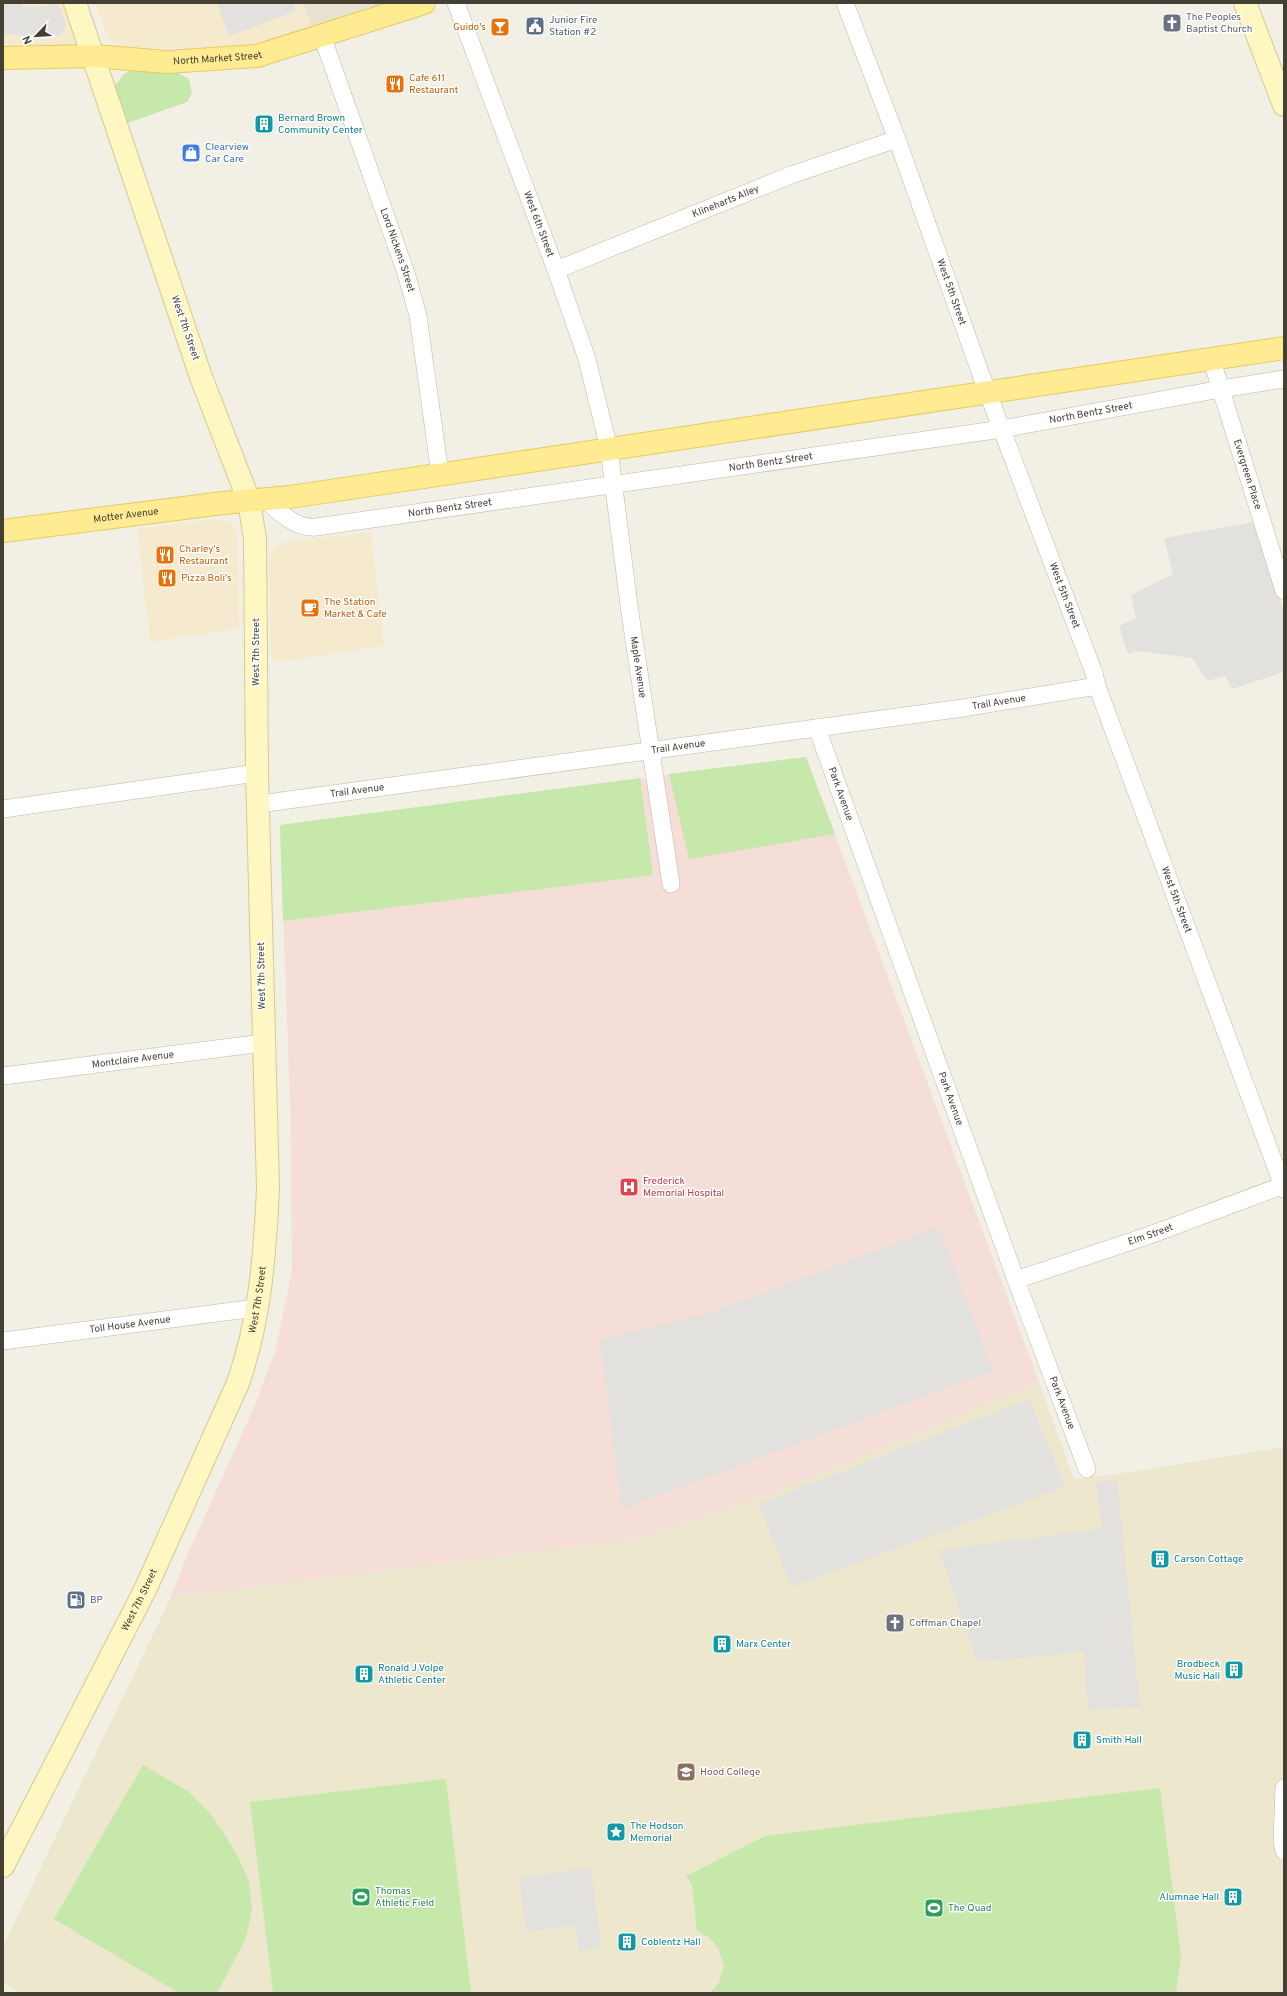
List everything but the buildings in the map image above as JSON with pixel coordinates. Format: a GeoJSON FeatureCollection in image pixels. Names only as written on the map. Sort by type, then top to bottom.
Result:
{"type":"FeatureCollection","features":[{"type":"Feature","properties":{"kind":"main road","name":"West 7th Street"},"geometry":{"type":"LineString","coordinates":[[3,1866],[145,1590],[238,1383],[247,1355],[265,1250],[268,1189],[263,1043],[258,773],[255,539],[256,500],[201,377],[75,3]]}},
{"type":"Feature","properties":{"kind":"main road","name":"North Market Street"},"geometry":{"type":"LineString","coordinates":[[3,58],[94,56],[167,62],[257,56],[424,3]]}},
{"type":"Feature","properties":{"kind":"main road"},"geometry":{"type":"LineString","coordinates":[[1245,3],[1284,105]]}},
{"type":"Feature","properties":{"kind":"main road"},"geometry":{"type":"LineString","coordinates":[[256,500],[290,497],[1284,348]]}},
{"type":"Feature","properties":{"kind":"main road","name":"Motter Avenue"},"geometry":{"type":"LineString","coordinates":[[3,531],[256,500]]}},
{"type":"Feature","properties":{"kind":"street","name":"West 6th Street"},"geometry":{"type":"LineString","coordinates":[[456,3],[556,270],[587,359],[609,449]]}},
{"type":"Feature","properties":{"kind":"street","name":"West 5th Street"},"geometry":{"type":"LineString","coordinates":[[845,3],[897,139],[1002,429],[1284,1186]]}},
{"type":"Feature","properties":{"kind":"street","name":"Lord Nickens Street"},"geometry":{"type":"LineString","coordinates":[[322,36],[408,280],[418,316],[440,474]]}},
{"type":"Feature","properties":{"kind":"street","name":"Klineharts Alley"},"geometry":{"type":"LineString","coordinates":[[556,270],[791,174],[897,139]]}},
{"type":"Feature","properties":{"kind":"street","name":"Evergreen Place"},"geometry":{"type":"LineString","coordinates":[[1211,358],[1284,591]]}},
{"type":"Feature","properties":{"kind":"street","name":"North Bentz Street"},"geometry":{"type":"LineString","coordinates":[[256,500],[297,524],[307,528],[1002,429],[1284,379]]}},
{"type":"Feature","properties":{"kind":"street","name":"Maple Avenue"},"geometry":{"type":"LineString","coordinates":[[609,449],[650,750],[671,884]]}},
{"type":"Feature","properties":{"kind":"street","name":"Trail Avenue"},"geometry":{"type":"LineString","coordinates":[[259,804],[963,708],[1097,686]]}},
{"type":"Feature","properties":{"kind":"street","name":"Park Avenue"},"geometry":{"type":"LineString","coordinates":[[817,728],[1016,1280],[1087,1468]]}},
{"type":"Feature","properties":{"kind":"street"},"geometry":{"type":"LineString","coordinates":[[3,809],[258,773]]}},
{"type":"Feature","properties":{"kind":"street","name":"Montclaire Avenue"},"geometry":{"type":"LineString","coordinates":[[3,1076],[263,1043]]}},
{"type":"Feature","properties":{"kind":"street","name":"Elm Street"},"geometry":{"type":"LineString","coordinates":[[1016,1280],[1150,1235],[1284,1186]]}},
{"type":"Feature","properties":{"kind":"street","name":"Toll House Avenue"},"geometry":{"type":"LineString","coordinates":[[3,1341],[256,1308]]}},
{"type":"Feature","properties":{"kind":"street"},"geometry":{"type":"LineString","coordinates":[[1284,1788],[1282,1842],[1284,1851]]}},
{"type":"Feature","properties":{"kind":"shaded area"},"geometry":{"type":"Polygon","coordinates":[[[3,3],[70,3],[84,41],[73,51],[3,51],[3,3]]]}},
{"type":"Feature","properties":{"kind":"shaded area"},"geometry":{"type":"Polygon","coordinates":[[[3,3],[22,3],[22,7],[45,7],[58,3],[66,26],[58,38],[3,34],[3,3]]]}},
{"type":"Feature","properties":{"kind":"shaded area"},"geometry":{"type":"Polygon","coordinates":[[[95,3],[303,3],[311,27],[266,42],[230,47],[120,47],[108,37],[95,3]]]}},
{"type":"Feature","properties":{"kind":"shaded area"},"geometry":{"type":"Polygon","coordinates":[[[217,3],[293,3],[296,11],[229,36],[217,3]]]}},
{"type":"Feature","properties":{"kind":"shaded area"},"geometry":{"type":"Polygon","coordinates":[[[303,3],[390,3],[311,27],[303,3]]]}},
{"type":"Feature","properties":{"kind":"shaded area"},"geometry":{"type":"Polygon","coordinates":[[[217,519],[225,520],[233,525],[237,532],[239,629],[150,642],[137,529],[217,519]]]}},
{"type":"Feature","properties":{"kind":"shaded area"},"geometry":{"type":"Polygon","coordinates":[[[1254,522],[1284,612],[1284,672],[1232,689],[1225,676],[1208,681],[1192,658],[1137,651],[1128,654],[1119,626],[1136,618],[1131,595],[1173,574],[1164,538],[1254,522]]]}},
{"type":"Feature","properties":{"kind":"shaded area"},"geometry":{"type":"Polygon","coordinates":[[[371,533],[384,646],[277,662],[273,660],[271,657],[269,559],[271,551],[284,541],[371,533]]]}},
{"type":"Feature","properties":{"kind":"shaded area","name":"Frederick Memorial Hospital"},"geometry":{"type":"Polygon","coordinates":[[[806,757],[1039,1382],[792,1486],[636,1539],[171,1597],[186,1558],[254,1407],[276,1349],[292,1270],[290,1103],[280,825],[806,757]]]}},
{"type":"Feature","properties":{"kind":"shaded area"},"geometry":{"type":"Polygon","coordinates":[[[939,1227],[993,1371],[622,1509],[600,1340],[700,1316],[939,1227]]]}},
{"type":"Feature","properties":{"kind":"shaded area","name":"Hood College"},"geometry":{"type":"Polygon","coordinates":[[[1039,1382],[1074,1479],[1110,1475],[1284,1447],[1284,1993],[22,1993],[3,1983],[3,1946],[171,1597],[636,1539],[792,1486],[1039,1382]]]}},
{"type":"Feature","properties":{"kind":"shaded area"},"geometry":{"type":"Polygon","coordinates":[[[1029,1399],[1065,1487],[791,1587],[759,1504],[1029,1399]]]}},
{"type":"Feature","properties":{"kind":"shaded area"},"geometry":{"type":"Polygon","coordinates":[[[1117,1480],[1140,1707],[1088,1710],[1084,1652],[978,1662],[939,1550],[1102,1529],[1096,1482],[1117,1480]]]}},
{"type":"Feature","properties":{"kind":"shaded area"},"geometry":{"type":"Polygon","coordinates":[[[590,1868],[602,1948],[579,1951],[575,1925],[527,1932],[519,1878],[590,1868]]]}},
{"type":"Feature","properties":{"kind":"green space"},"geometry":{"type":"Polygon","coordinates":[[[132,70],[178,73],[189,79],[192,94],[187,102],[125,124],[114,87],[124,74],[132,70]]]}},
{"type":"Feature","properties":{"kind":"green space"},"geometry":{"type":"Polygon","coordinates":[[[806,757],[835,834],[689,859],[669,774],[806,757]]]}},
{"type":"Feature","properties":{"kind":"green space"},"geometry":{"type":"Polygon","coordinates":[[[640,778],[653,875],[283,921],[280,825],[640,778]]]}},
{"type":"Feature","properties":{"kind":"green space"},"geometry":{"type":"Polygon","coordinates":[[[143,1765],[189,1792],[208,1811],[224,1833],[238,1857],[249,1882],[252,1910],[246,1938],[217,1993],[179,1993],[54,1919],[143,1765]]]}},
{"type":"Feature","properties":{"kind":"green space","name":"Thomas Athletic Field"},"geometry":{"type":"Polygon","coordinates":[[[446,1779],[471,1993],[273,1993],[250,1802],[446,1779]]]}},
{"type":"Feature","properties":{"kind":"green space","name":"The Quad"},"geometry":{"type":"Polygon","coordinates":[[[1160,1788],[1181,1957],[1176,1993],[710,1993],[719,1983],[724,1966],[718,1948],[709,1937],[697,1931],[692,1885],[686,1876],[765,1836],[1160,1788]]]}},
{"type":"Feature","properties":{"kind":"place","name":"The Peoples Baptist Church"},"geometry":{"type":"Point","coordinates":[1172,23]}},
{"type":"Feature","properties":{"kind":"place","name":"Junior Fire Station #2"},"geometry":{"type":"Point","coordinates":[535,26]}},
{"type":"Feature","properties":{"kind":"place","name":"Guido's"},"geometry":{"type":"Point","coordinates":[500,27]}},
{"type":"Feature","properties":{"kind":"place","name":"Cafe 611 Restaurant"},"geometry":{"type":"Point","coordinates":[395,84]}},
{"type":"Feature","properties":{"kind":"place","name":"Bernard Brown Community Center"},"geometry":{"type":"Point","coordinates":[264,124]}},
{"type":"Feature","properties":{"kind":"place","name":"Clearview Car Care"},"geometry":{"type":"Point","coordinates":[191,153]}},
{"type":"Feature","properties":{"kind":"place","name":"Charley's Restaurant"},"geometry":{"type":"Point","coordinates":[165,555]}},
{"type":"Feature","properties":{"kind":"place","name":"Pizza Boli's"},"geometry":{"type":"Point","coordinates":[167,578]}},
{"type":"Feature","properties":{"kind":"place","name":"The Station Market & Cafe"},"geometry":{"type":"Point","coordinates":[310,608]}},
{"type":"Feature","properties":{"kind":"place","name":"Frederick Memorial Hospital"},"geometry":{"type":"Point","coordinates":[629,1187]}},
{"type":"Feature","properties":{"kind":"place","name":"Carson Cottage"},"geometry":{"type":"Point","coordinates":[1160,1559]}},
{"type":"Feature","properties":{"kind":"place","name":"BP"},"geometry":{"type":"Point","coordinates":[76,1600]}},
{"type":"Feature","properties":{"kind":"place","name":"Coffman Chapel"},"geometry":{"type":"Point","coordinates":[895,1623]}},
{"type":"Feature","properties":{"kind":"place","name":"Marx Center"},"geometry":{"type":"Point","coordinates":[722,1644]}},
{"type":"Feature","properties":{"kind":"place","name":"Brodbeck Music Hall"},"geometry":{"type":"Point","coordinates":[1234,1670]}},
{"type":"Feature","properties":{"kind":"place","name":"Ronald J Volpe Athletic Center"},"geometry":{"type":"Point","coordinates":[364,1674]}},
{"type":"Feature","properties":{"kind":"place","name":"Smith Hall"},"geometry":{"type":"Point","coordinates":[1082,1740]}},
{"type":"Feature","properties":{"kind":"place","name":"Hood College"},"geometry":{"type":"Point","coordinates":[686,1772]}},
{"type":"Feature","properties":{"kind":"place","name":"The Hodson Memorial"},"geometry":{"type":"Point","coordinates":[616,1832]}},
{"type":"Feature","properties":{"kind":"place","name":"Thomas Athletic Field"},"geometry":{"type":"Point","coordinates":[361,1897]}},
{"type":"Feature","properties":{"kind":"place","name":"Alumnae Hall"},"geometry":{"type":"Point","coordinates":[1233,1897]}},
{"type":"Feature","properties":{"kind":"place","name":"The Quad"},"geometry":{"type":"Point","coordinates":[934,1908]}},
{"type":"Feature","properties":{"kind":"place","name":"Coblentz Hall"},"geometry":{"type":"Point","coordinates":[627,1942]}}]}
